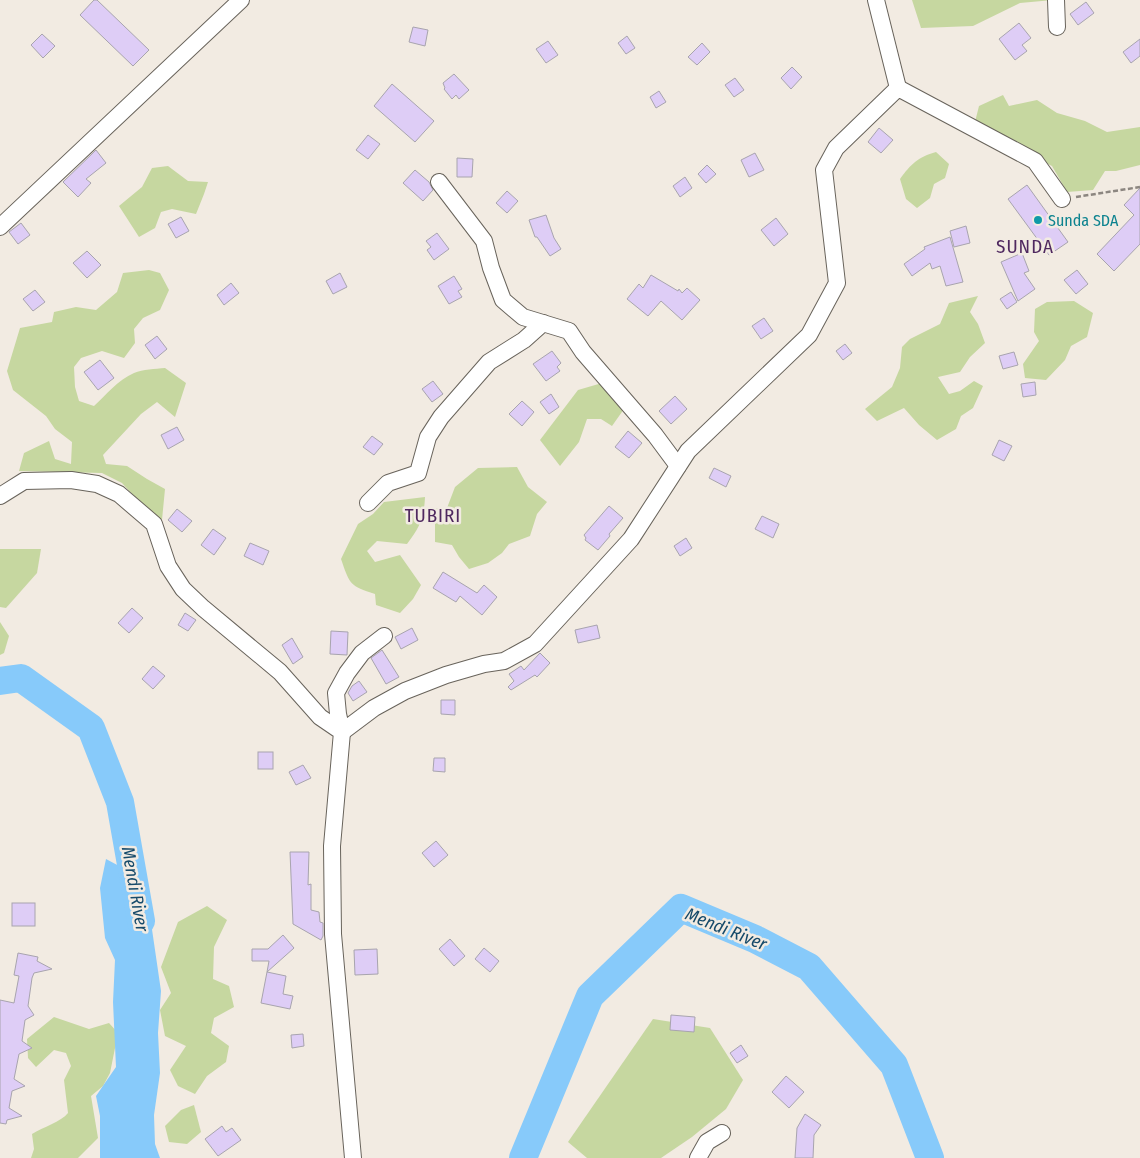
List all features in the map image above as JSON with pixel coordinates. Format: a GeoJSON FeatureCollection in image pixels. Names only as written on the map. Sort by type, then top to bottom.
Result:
{"type":"FeatureCollection","features":[{"type":"Feature","properties":{"kind":"street"},"geometry":{"type":"LineString","coordinates":[[0,227],[241,0]]}},
{"type":"Feature","properties":{"kind":"street"},"geometry":{"type":"LineString","coordinates":[[876,0],[898,88],[1035,161],[1062,199]]}},
{"type":"Feature","properties":{"kind":"street"},"geometry":{"type":"LineString","coordinates":[[1056,0],[1057,27]]}},
{"type":"Feature","properties":{"kind":"street"},"geometry":{"type":"LineString","coordinates":[[342,732],[374,708],[405,691],[446,675],[484,664],[504,661],[535,644],[631,539],[688,451],[809,335],[837,283],[824,170],[836,148],[898,88]]}},
{"type":"Feature","properties":{"kind":"street"},"geometry":{"type":"LineString","coordinates":[[439,182],[484,241],[491,268],[503,300],[523,317],[569,331],[583,352],[655,435],[678,466]]}},
{"type":"Feature","properties":{"kind":"street"},"geometry":{"type":"LineString","coordinates":[[368,504],[388,483],[418,473],[428,437],[441,417],[489,362],[524,340],[543,323]]}},
{"type":"Feature","properties":{"kind":"street"},"geometry":{"type":"LineString","coordinates":[[0,496],[24,481],[71,480],[97,484],[119,494],[154,524],[168,566],[183,589],[280,672],[320,717],[342,732]]}},
{"type":"Feature","properties":{"kind":"street"},"geometry":{"type":"LineString","coordinates":[[353,1158],[333,934],[332,846],[342,732],[336,693],[346,673],[362,653],[384,636]]}},
{"type":"Feature","properties":{"kind":"street"},"geometry":{"type":"LineString","coordinates":[[698,1158],[708,1142],[722,1133]]}},
{"type":"Feature","properties":{"kind":"path"},"geometry":{"type":"LineString","coordinates":[[1062,199],[1140,187]]}},
{"type":"Feature","properties":{"kind":"green space"},"geometry":{"type":"Polygon","coordinates":[[[912,0],[1053,0],[1020,3],[973,26],[921,28],[912,0]]]}},
{"type":"Feature","properties":{"kind":"green space"},"geometry":{"type":"Polygon","coordinates":[[[1003,95],[1009,106],[1037,100],[1057,113],[1085,121],[1107,132],[1140,127],[1140,165],[1116,171],[1105,171],[1093,190],[1067,192],[1052,166],[1001,140],[975,122],[979,106],[1003,95]]]}},
{"type":"Feature","properties":{"kind":"green space"},"geometry":{"type":"Polygon","coordinates":[[[936,152],[949,164],[945,178],[934,184],[930,198],[917,208],[906,199],[900,179],[915,162],[924,156],[936,152]]]}},
{"type":"Feature","properties":{"kind":"green space"},"geometry":{"type":"Polygon","coordinates":[[[168,166],[188,181],[208,182],[196,214],[172,209],[161,212],[155,228],[139,237],[119,206],[142,187],[152,168],[168,166]]]}},
{"type":"Feature","properties":{"kind":"green space"},"geometry":{"type":"Polygon","coordinates":[[[149,270],[160,273],[169,290],[160,310],[143,318],[134,329],[135,343],[124,358],[102,351],[81,358],[74,367],[75,387],[79,401],[94,406],[123,380],[134,373],[149,369],[165,368],[186,383],[175,417],[157,402],[141,414],[103,455],[106,464],[127,466],[165,489],[162,520],[143,506],[122,483],[102,473],[19,471],[24,453],[49,441],[55,459],[71,464],[72,442],[55,429],[46,416],[13,390],[7,371],[20,328],[52,322],[54,312],[76,307],[96,310],[117,292],[123,273],[149,270]]]}},
{"type":"Feature","properties":{"kind":"green space"},"geometry":{"type":"Polygon","coordinates":[[[978,296],[970,312],[978,324],[985,343],[970,357],[960,372],[938,377],[949,394],[960,391],[974,381],[983,386],[973,408],[961,416],[956,429],[937,440],[919,425],[904,408],[877,421],[865,409],[892,387],[900,368],[902,347],[910,339],[940,324],[949,303],[978,296]]]}},
{"type":"Feature","properties":{"kind":"green space"},"geometry":{"type":"Polygon","coordinates":[[[1074,301],[1093,313],[1087,337],[1071,346],[1065,360],[1046,380],[1025,378],[1023,364],[1039,341],[1034,332],[1035,309],[1047,302],[1074,301]]]}},
{"type":"Feature","properties":{"kind":"green space"},"geometry":{"type":"Polygon","coordinates":[[[602,383],[624,409],[612,426],[601,419],[587,419],[579,442],[560,466],[540,440],[578,390],[602,383]]]}},
{"type":"Feature","properties":{"kind":"green space"},"geometry":{"type":"Polygon","coordinates":[[[517,467],[528,487],[547,502],[537,514],[530,536],[509,544],[502,553],[488,563],[469,569],[452,545],[435,542],[435,508],[447,508],[455,487],[478,468],[517,467]]]}},
{"type":"Feature","properties":{"kind":"green space"},"geometry":{"type":"Polygon","coordinates":[[[425,497],[424,511],[420,522],[407,544],[377,541],[367,551],[375,562],[400,555],[421,585],[413,599],[400,613],[376,605],[375,594],[360,589],[352,583],[341,559],[358,524],[373,514],[384,502],[425,497]]]}},
{"type":"Feature","properties":{"kind":"green space"},"geometry":{"type":"Polygon","coordinates":[[[0,549],[41,549],[37,573],[6,608],[0,607],[0,549]]]}},
{"type":"Feature","properties":{"kind":"green space"},"geometry":{"type":"Polygon","coordinates":[[[0,622],[9,636],[4,653],[0,655],[0,622]]]}},
{"type":"Feature","properties":{"kind":"green space"},"geometry":{"type":"Polygon","coordinates":[[[207,906],[227,920],[214,947],[213,979],[229,986],[234,1007],[214,1018],[211,1033],[229,1046],[226,1062],[207,1076],[195,1094],[178,1086],[170,1070],[186,1046],[165,1036],[160,1010],[171,993],[161,967],[178,922],[207,906]]]}},
{"type":"Feature","properties":{"kind":"green space"},"geometry":{"type":"Polygon","coordinates":[[[54,1017],[89,1029],[109,1023],[118,1033],[110,1073],[103,1086],[91,1096],[98,1138],[78,1158],[31,1158],[34,1149],[32,1134],[56,1122],[68,1113],[64,1080],[71,1066],[66,1053],[54,1050],[36,1067],[28,1058],[27,1039],[54,1017]]]}},
{"type":"Feature","properties":{"kind":"green space"},"geometry":{"type":"Polygon","coordinates":[[[653,1019],[710,1028],[743,1080],[726,1109],[692,1137],[661,1158],[587,1158],[568,1142],[653,1019]]]}},
{"type":"Feature","properties":{"kind":"green space"},"geometry":{"type":"Polygon","coordinates":[[[194,1105],[201,1132],[187,1144],[169,1142],[165,1126],[181,1110],[194,1105]]]}},
{"type":"Feature","properties":{"kind":"water"},"geometry":{"type":"Polygon","coordinates":[[[106,859],[121,867],[148,902],[161,991],[158,1033],[160,1073],[154,1115],[155,1144],[160,1158],[100,1158],[100,1116],[96,1096],[116,1067],[113,1002],[115,960],[105,938],[100,888],[106,859]]]}},
{"type":"Feature","properties":{"kind":"building"},"geometry":{"type":"Polygon","coordinates":[[[94,0],[97,0],[149,50],[133,66],[80,15],[94,0]]]}},
{"type":"Feature","properties":{"kind":"building"},"geometry":{"type":"Polygon","coordinates":[[[1086,2],[1094,13],[1078,25],[1070,14],[1086,2]]]}},
{"type":"Feature","properties":{"kind":"building"},"geometry":{"type":"Polygon","coordinates":[[[1019,23],[1031,38],[1022,45],[1027,51],[1015,60],[999,39],[1019,23]]]}},
{"type":"Feature","properties":{"kind":"building"},"geometry":{"type":"Polygon","coordinates":[[[413,27],[428,30],[425,46],[409,42],[413,27]]]}},
{"type":"Feature","properties":{"kind":"building"},"geometry":{"type":"Polygon","coordinates":[[[42,34],[55,46],[43,58],[31,45],[42,34]]]}},
{"type":"Feature","properties":{"kind":"building"},"geometry":{"type":"Polygon","coordinates":[[[627,36],[635,48],[626,54],[618,43],[627,36]]]}},
{"type":"Feature","properties":{"kind":"building"},"geometry":{"type":"Polygon","coordinates":[[[1140,39],[1140,56],[1131,63],[1123,52],[1140,39]]]}},
{"type":"Feature","properties":{"kind":"building"},"geometry":{"type":"Polygon","coordinates":[[[548,41],[558,55],[546,63],[536,49],[548,41]]]}},
{"type":"Feature","properties":{"kind":"building"},"geometry":{"type":"Polygon","coordinates":[[[702,43],[710,52],[697,65],[688,57],[702,43]]]}},
{"type":"Feature","properties":{"kind":"building"},"geometry":{"type":"Polygon","coordinates":[[[792,67],[802,77],[791,89],[781,78],[792,67]]]}},
{"type":"Feature","properties":{"kind":"building"},"geometry":{"type":"Polygon","coordinates":[[[454,74],[469,90],[459,99],[456,95],[452,99],[444,89],[443,83],[454,74]]]}},
{"type":"Feature","properties":{"kind":"building"},"geometry":{"type":"Polygon","coordinates":[[[735,78],[744,90],[734,97],[725,85],[735,78]]]}},
{"type":"Feature","properties":{"kind":"building"},"geometry":{"type":"Polygon","coordinates":[[[392,84],[434,121],[415,142],[374,106],[392,84]]]}},
{"type":"Feature","properties":{"kind":"building"},"geometry":{"type":"Polygon","coordinates":[[[659,91],[666,102],[656,108],[650,97],[659,91]]]}},
{"type":"Feature","properties":{"kind":"building"},"geometry":{"type":"Polygon","coordinates":[[[879,128],[893,140],[881,153],[868,142],[879,128]]]}},
{"type":"Feature","properties":{"kind":"building"},"geometry":{"type":"Polygon","coordinates":[[[368,135],[380,144],[368,159],[356,150],[368,135]]]}},
{"type":"Feature","properties":{"kind":"building"},"geometry":{"type":"Polygon","coordinates":[[[96,150],[106,163],[86,179],[91,183],[78,197],[63,182],[96,150]]]}},
{"type":"Feature","properties":{"kind":"building"},"geometry":{"type":"Polygon","coordinates":[[[755,153],[764,170],[749,177],[741,160],[755,153]]]}},
{"type":"Feature","properties":{"kind":"building"},"geometry":{"type":"Polygon","coordinates":[[[457,158],[473,159],[472,177],[457,177],[457,158]]]}},
{"type":"Feature","properties":{"kind":"building"},"geometry":{"type":"Polygon","coordinates":[[[707,165],[716,174],[706,183],[698,174],[707,165]]]}},
{"type":"Feature","properties":{"kind":"building"},"geometry":{"type":"Polygon","coordinates":[[[415,170],[429,182],[433,190],[423,201],[403,183],[415,170]]]}},
{"type":"Feature","properties":{"kind":"building"},"geometry":{"type":"Polygon","coordinates":[[[685,177],[692,188],[680,197],[673,186],[685,177]]]}},
{"type":"Feature","properties":{"kind":"building","name":"Sunda SDA"},"geometry":{"type":"Polygon","coordinates":[[[1027,185],[1068,242],[1049,255],[1008,199],[1027,185]]]}},
{"type":"Feature","properties":{"kind":"building"},"geometry":{"type":"Polygon","coordinates":[[[1140,188],[1140,244],[1114,271],[1097,254],[1134,215],[1124,205],[1140,188]]]}},
{"type":"Feature","properties":{"kind":"building"},"geometry":{"type":"Polygon","coordinates":[[[507,191],[518,201],[507,213],[496,203],[507,191]]]}},
{"type":"Feature","properties":{"kind":"building"},"geometry":{"type":"Polygon","coordinates":[[[546,215],[554,238],[561,249],[550,256],[537,237],[535,237],[529,220],[546,215]]]}},
{"type":"Feature","properties":{"kind":"building"},"geometry":{"type":"Polygon","coordinates":[[[181,217],[189,231],[176,238],[168,224],[181,217]]]}},
{"type":"Feature","properties":{"kind":"building"},"geometry":{"type":"Polygon","coordinates":[[[776,218],[788,234],[774,246],[761,230],[776,218]]]}},
{"type":"Feature","properties":{"kind":"building"},"geometry":{"type":"Polygon","coordinates":[[[21,223],[30,235],[18,244],[9,232],[21,223]]]}},
{"type":"Feature","properties":{"kind":"building"},"geometry":{"type":"Polygon","coordinates":[[[966,226],[970,243],[954,247],[950,231],[966,226]]]}},
{"type":"Feature","properties":{"kind":"building"},"geometry":{"type":"Polygon","coordinates":[[[437,233],[449,249],[434,260],[427,250],[431,247],[426,241],[437,233]]]}},
{"type":"Feature","properties":{"kind":"building"},"geometry":{"type":"Polygon","coordinates":[[[950,237],[963,282],[946,286],[940,266],[932,269],[930,263],[912,276],[904,264],[925,249],[924,247],[950,237]]]}},
{"type":"Feature","properties":{"kind":"building"},"geometry":{"type":"Polygon","coordinates":[[[87,251],[101,265],[87,278],[73,263],[87,251]]]}},
{"type":"Feature","properties":{"kind":"building"},"geometry":{"type":"Polygon","coordinates":[[[1022,253],[1029,271],[1024,273],[1035,289],[1018,301],[1001,262],[1022,253]]]}},
{"type":"Feature","properties":{"kind":"building"},"geometry":{"type":"Polygon","coordinates":[[[1077,270],[1088,284],[1076,294],[1064,280],[1077,270]]]}},
{"type":"Feature","properties":{"kind":"building"},"geometry":{"type":"Polygon","coordinates":[[[340,273],[347,287],[333,294],[326,281],[340,273]]]}},
{"type":"Feature","properties":{"kind":"building"},"geometry":{"type":"Polygon","coordinates":[[[651,275],[678,291],[679,289],[682,293],[687,288],[700,300],[682,320],[661,301],[648,316],[627,299],[639,284],[643,288],[651,275]]]}},
{"type":"Feature","properties":{"kind":"building"},"geometry":{"type":"Polygon","coordinates":[[[454,276],[462,289],[458,291],[462,297],[449,304],[438,286],[454,276]]]}},
{"type":"Feature","properties":{"kind":"building"},"geometry":{"type":"Polygon","coordinates":[[[231,283],[239,293],[224,305],[217,295],[231,283]]]}},
{"type":"Feature","properties":{"kind":"building"},"geometry":{"type":"Polygon","coordinates":[[[35,290],[45,302],[33,311],[23,299],[35,290]]]}},
{"type":"Feature","properties":{"kind":"building"},"geometry":{"type":"Polygon","coordinates":[[[1011,292],[1017,302],[1007,309],[1000,299],[1011,292]]]}},
{"type":"Feature","properties":{"kind":"building"},"geometry":{"type":"Polygon","coordinates":[[[764,318],[773,331],[761,339],[752,326],[764,318]]]}},
{"type":"Feature","properties":{"kind":"building"},"geometry":{"type":"Polygon","coordinates":[[[157,336],[167,349],[155,359],[145,345],[157,336]]]}},
{"type":"Feature","properties":{"kind":"building"},"geometry":{"type":"Polygon","coordinates":[[[845,344],[852,353],[843,360],[836,351],[845,344]]]}},
{"type":"Feature","properties":{"kind":"building"},"geometry":{"type":"Polygon","coordinates":[[[552,351],[561,363],[557,367],[560,371],[546,381],[533,364],[552,351]]]}},
{"type":"Feature","properties":{"kind":"building"},"geometry":{"type":"Polygon","coordinates":[[[1014,352],[1018,365],[1003,369],[999,356],[1014,352]]]}},
{"type":"Feature","properties":{"kind":"building"},"geometry":{"type":"Polygon","coordinates":[[[100,360],[114,378],[98,390],[84,372],[100,360]]]}},
{"type":"Feature","properties":{"kind":"building"},"geometry":{"type":"Polygon","coordinates":[[[433,381],[443,394],[432,402],[422,389],[433,381]]]}},
{"type":"Feature","properties":{"kind":"building"},"geometry":{"type":"Polygon","coordinates":[[[1035,382],[1036,395],[1023,397],[1021,384],[1035,382]]]}},
{"type":"Feature","properties":{"kind":"building"},"geometry":{"type":"Polygon","coordinates":[[[551,394],[559,407],[549,414],[540,402],[551,394]]]}},
{"type":"Feature","properties":{"kind":"building"},"geometry":{"type":"Polygon","coordinates":[[[675,396],[687,409],[671,424],[659,411],[675,396]]]}},
{"type":"Feature","properties":{"kind":"building"},"geometry":{"type":"Polygon","coordinates":[[[522,401],[534,412],[522,426],[509,414],[522,401]]]}},
{"type":"Feature","properties":{"kind":"building"},"geometry":{"type":"Polygon","coordinates":[[[177,427],[184,440],[168,449],[161,435],[177,427]]]}},
{"type":"Feature","properties":{"kind":"building"},"geometry":{"type":"Polygon","coordinates":[[[628,431],[642,443],[629,458],[615,447],[628,431]]]}},
{"type":"Feature","properties":{"kind":"building"},"geometry":{"type":"Polygon","coordinates":[[[372,436],[383,444],[374,455],[363,447],[372,436]]]}},
{"type":"Feature","properties":{"kind":"building"},"geometry":{"type":"Polygon","coordinates":[[[999,440],[1012,446],[1004,461],[992,455],[999,440]]]}},
{"type":"Feature","properties":{"kind":"building"},"geometry":{"type":"Polygon","coordinates":[[[714,468],[731,476],[726,487],[709,478],[714,468]]]}},
{"type":"Feature","properties":{"kind":"building"},"geometry":{"type":"Polygon","coordinates":[[[609,506],[623,518],[598,550],[585,540],[584,535],[609,506]]]}},
{"type":"Feature","properties":{"kind":"building"},"geometry":{"type":"Polygon","coordinates":[[[177,509],[192,521],[182,532],[168,520],[177,509]]]}},
{"type":"Feature","properties":{"kind":"building"},"geometry":{"type":"Polygon","coordinates":[[[762,516],[779,524],[773,538],[755,529],[762,516]]]}},
{"type":"Feature","properties":{"kind":"building"},"geometry":{"type":"Polygon","coordinates":[[[213,529],[226,538],[214,555],[201,545],[213,529]]]}},
{"type":"Feature","properties":{"kind":"building"},"geometry":{"type":"Polygon","coordinates":[[[686,538],[692,548],[680,556],[674,546],[686,538]]]}},
{"type":"Feature","properties":{"kind":"building"},"geometry":{"type":"Polygon","coordinates":[[[250,543],[269,551],[263,565],[244,556],[250,543]]]}},
{"type":"Feature","properties":{"kind":"building"},"geometry":{"type":"Polygon","coordinates":[[[443,572],[477,593],[484,585],[497,597],[482,615],[460,596],[456,602],[433,588],[443,572]]]}},
{"type":"Feature","properties":{"kind":"building"},"geometry":{"type":"Polygon","coordinates":[[[132,608],[143,618],[129,633],[118,623],[132,608]]]}},
{"type":"Feature","properties":{"kind":"building"},"geometry":{"type":"Polygon","coordinates":[[[185,613],[196,620],[188,631],[178,625],[185,613]]]}},
{"type":"Feature","properties":{"kind":"building"},"geometry":{"type":"Polygon","coordinates":[[[597,625],[600,638],[578,643],[575,630],[597,625]]]}},
{"type":"Feature","properties":{"kind":"building"},"geometry":{"type":"Polygon","coordinates":[[[412,628],[418,640],[401,649],[395,637],[412,628]]]}},
{"type":"Feature","properties":{"kind":"building"},"geometry":{"type":"Polygon","coordinates":[[[331,631],[348,632],[347,655],[330,654],[331,631]]]}},
{"type":"Feature","properties":{"kind":"building"},"geometry":{"type":"Polygon","coordinates":[[[292,638],[303,657],[293,664],[282,645],[292,638]]]}},
{"type":"Feature","properties":{"kind":"building"},"geometry":{"type":"Polygon","coordinates":[[[382,650],[399,677],[386,684],[371,658],[382,650]]]}},
{"type":"Feature","properties":{"kind":"building"},"geometry":{"type":"Polygon","coordinates":[[[540,653],[550,663],[537,677],[535,675],[511,690],[508,687],[514,681],[509,674],[521,666],[524,670],[540,653]]]}},
{"type":"Feature","properties":{"kind":"building"},"geometry":{"type":"Polygon","coordinates":[[[153,666],[165,676],[153,689],[142,679],[153,666]]]}},
{"type":"Feature","properties":{"kind":"building"},"geometry":{"type":"Polygon","coordinates":[[[359,681],[367,692],[353,701],[348,693],[352,686],[359,681]]]}},
{"type":"Feature","properties":{"kind":"building"},"geometry":{"type":"Polygon","coordinates":[[[441,700],[455,700],[455,715],[441,714],[441,700]]]}},
{"type":"Feature","properties":{"kind":"building"},"geometry":{"type":"Polygon","coordinates":[[[258,752],[273,752],[273,769],[258,769],[258,752]]]}},
{"type":"Feature","properties":{"kind":"building"},"geometry":{"type":"Polygon","coordinates":[[[434,758],[445,758],[445,772],[433,771],[434,758]]]}},
{"type":"Feature","properties":{"kind":"building"},"geometry":{"type":"Polygon","coordinates":[[[303,765],[311,778],[296,785],[289,772],[303,765]]]}},
{"type":"Feature","properties":{"kind":"building"},"geometry":{"type":"Polygon","coordinates":[[[436,841],[448,855],[434,867],[422,853],[436,841]]]}},
{"type":"Feature","properties":{"kind":"building"},"geometry":{"type":"Polygon","coordinates":[[[290,852],[309,852],[308,885],[311,884],[311,910],[319,912],[320,922],[323,923],[323,936],[321,940],[293,924],[290,852]]]}},
{"type":"Feature","properties":{"kind":"building"},"geometry":{"type":"Polygon","coordinates":[[[12,903],[35,903],[35,926],[12,926],[12,903]]]}},
{"type":"Feature","properties":{"kind":"building"},"geometry":{"type":"Polygon","coordinates":[[[283,935],[294,948],[267,972],[269,961],[252,961],[252,949],[268,949],[283,935]]]}},
{"type":"Feature","properties":{"kind":"building"},"geometry":{"type":"Polygon","coordinates":[[[450,939],[465,956],[454,966],[439,949],[450,939]]]}},
{"type":"Feature","properties":{"kind":"building"},"geometry":{"type":"Polygon","coordinates":[[[484,948],[499,961],[490,972],[475,959],[484,948]]]}},
{"type":"Feature","properties":{"kind":"building"},"geometry":{"type":"Polygon","coordinates":[[[377,949],[378,974],[355,975],[354,950],[377,949]]]}},
{"type":"Feature","properties":{"kind":"building"},"geometry":{"type":"Polygon","coordinates":[[[18,953],[38,957],[37,961],[52,969],[34,973],[32,978],[28,1006],[34,1015],[25,1020],[22,1041],[32,1048],[19,1054],[14,1079],[25,1086],[12,1091],[9,1108],[22,1116],[7,1120],[6,1124],[0,1123],[0,1000],[14,1003],[19,976],[14,975],[18,953]]]}},
{"type":"Feature","properties":{"kind":"building"},"geometry":{"type":"Polygon","coordinates":[[[267,972],[286,976],[283,994],[293,996],[290,1009],[261,1003],[267,972]]]}},
{"type":"Feature","properties":{"kind":"building"},"geometry":{"type":"Polygon","coordinates":[[[671,1015],[695,1017],[694,1032],[670,1030],[671,1015]]]}},
{"type":"Feature","properties":{"kind":"building"},"geometry":{"type":"Polygon","coordinates":[[[303,1034],[304,1046],[292,1048],[291,1035],[303,1034]]]}},
{"type":"Feature","properties":{"kind":"building"},"geometry":{"type":"Polygon","coordinates":[[[741,1045],[748,1056],[737,1063],[730,1053],[741,1045]]]}},
{"type":"Feature","properties":{"kind":"building"},"geometry":{"type":"Polygon","coordinates":[[[786,1076],[804,1092],[789,1108],[772,1092],[786,1076]]]}},
{"type":"Feature","properties":{"kind":"building"},"geometry":{"type":"Polygon","coordinates":[[[805,1114],[821,1125],[814,1135],[813,1158],[795,1158],[797,1128],[805,1114]]]}},
{"type":"Feature","properties":{"kind":"building"},"geometry":{"type":"Polygon","coordinates":[[[222,1126],[226,1132],[232,1128],[241,1140],[218,1156],[205,1139],[222,1126]]]}},
{"type":"Feature","properties":{"kind":"waterway","name":"Mendi River"},"geometry":{"type":"LineString","coordinates":[[0,681],[21,678],[91,728],[120,802],[141,921]]}},
{"type":"Feature","properties":{"kind":"waterway","name":"Mendi River"},"geometry":{"type":"LineString","coordinates":[[523,1158],[590,996],[681,908],[755,939],[809,967],[894,1065],[930,1158]]}},
{"type":"Feature","properties":{"kind":"place","name":"Sunda SDA"},"geometry":{"type":"Point","coordinates":[1038,220]}},
{"type":"Feature","properties":{"kind":"district","name":"SUNDA"},"geometry":{"type":"Point","coordinates":[1025,246]}},
{"type":"Feature","properties":{"kind":"district","name":"TUBIRI"},"geometry":{"type":"Point","coordinates":[433,515]}}]}
